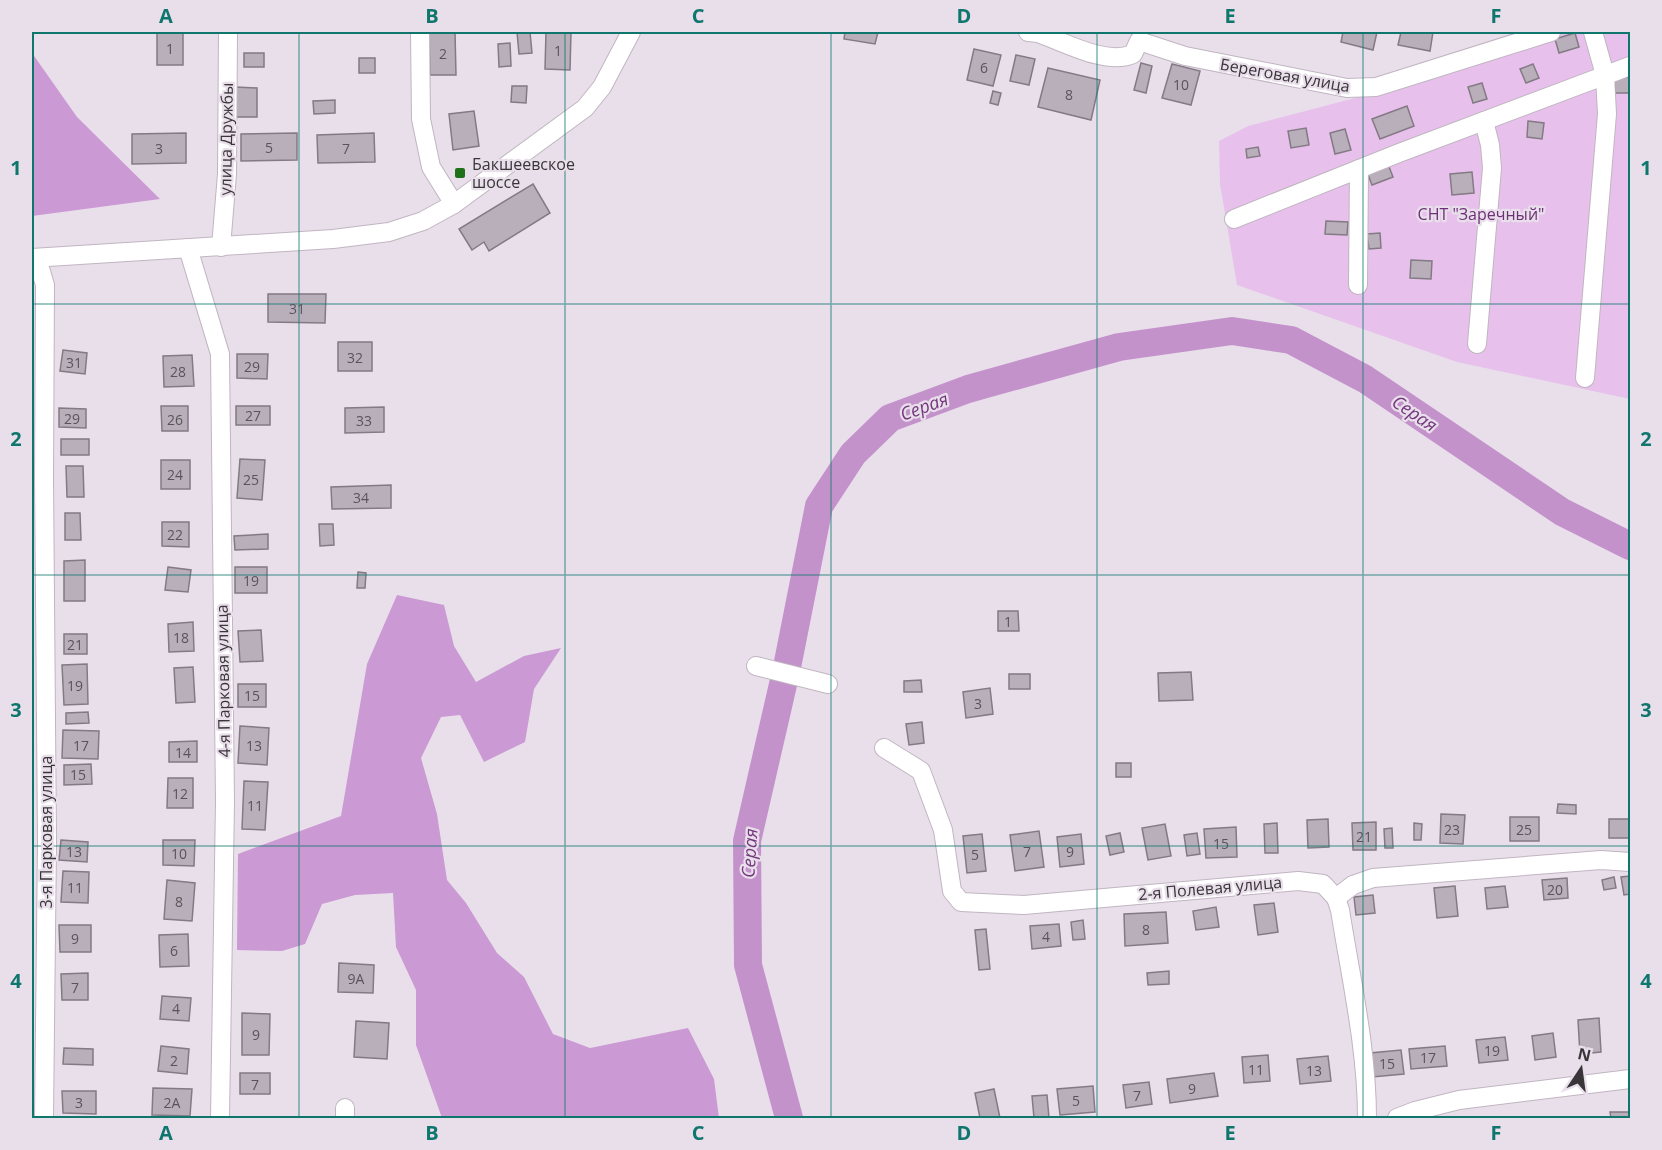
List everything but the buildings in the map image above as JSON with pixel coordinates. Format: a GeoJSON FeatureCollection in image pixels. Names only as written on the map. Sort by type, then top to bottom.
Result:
{"type":"FeatureCollection","features":[{"type":"Feature","properties":{"kind":"street","name":"улица Дружбы"},"geometry":{"type":"LineString","coordinates":[[221,246],[227,174],[228,32]]}},
{"type":"Feature","properties":{"kind":"street"},"geometry":{"type":"LineString","coordinates":[[420,32],[421,118],[431,167],[454,204]]}},
{"type":"Feature","properties":{"kind":"street"},"geometry":{"type":"LineString","coordinates":[[34,258],[333,239],[389,232],[423,221],[454,204],[585,108],[602,87],[632,32]]}},
{"type":"Feature","properties":{"kind":"street","name":"Береговая улица"},"geometry":{"type":"LineString","coordinates":[[1028,32],[1038,33],[1104,57],[1123,59],[1133,54],[1141,36],[1185,56],[1347,88],[1376,87],[1551,32]]}},
{"type":"Feature","properties":{"kind":"street"},"geometry":{"type":"LineString","coordinates":[[1585,378],[1607,114],[1605,75],[1593,32]]}},
{"type":"Feature","properties":{"kind":"street"},"geometry":{"type":"LineString","coordinates":[[1234,219],[1630,66]]}},
{"type":"Feature","properties":{"kind":"street"},"geometry":{"type":"LineString","coordinates":[[1477,344],[1492,168],[1490,145],[1484,121]]}},
{"type":"Feature","properties":{"kind":"street"},"geometry":{"type":"LineString","coordinates":[[1358,285],[1359,169]]}},
{"type":"Feature","properties":{"kind":"street","name":"4-я Парковая улица"},"geometry":{"type":"LineString","coordinates":[[188,248],[220,354],[225,801],[220,1119]]}},
{"type":"Feature","properties":{"kind":"street","name":"3-я Парковая улица"},"geometry":{"type":"LineString","coordinates":[[34,258],[45,285],[47,854],[44,1119]]}},
{"type":"Feature","properties":{"kind":"street"},"geometry":{"type":"LineString","coordinates":[[756,666],[828,684]]}},
{"type":"Feature","properties":{"kind":"street","name":"2-я Полевая улица"},"geometry":{"type":"LineString","coordinates":[[884,748],[921,771],[943,830],[952,891],[961,902],[1024,905],[1298,881],[1323,884],[1336,898]]}},
{"type":"Feature","properties":{"kind":"street"},"geometry":{"type":"LineString","coordinates":[[1367,1119],[1367,1088],[1363,1051],[1340,910],[1336,898],[1353,885],[1373,878],[1601,860],[1630,862]]}},
{"type":"Feature","properties":{"kind":"street"},"geometry":{"type":"LineString","coordinates":[[1397,1119],[1415,1111],[1459,1100],[1630,1079]]}},
{"type":"Feature","properties":{"kind":"green space","name":"СНТ \"Заречный\""},"geometry":{"type":"Polygon","coordinates":[[[1559,32],[1630,32],[1630,399],[1457,362],[1237,285],[1220,184],[1219,141],[1248,126],[1374,93],[1559,32]]]}},
{"type":"Feature","properties":{"kind":"shaded area"},"geometry":{"type":"Polygon","coordinates":[[[32,53],[77,117],[160,199],[32,216],[32,53]]]}},
{"type":"Feature","properties":{"kind":"shaded area"},"geometry":{"type":"Polygon","coordinates":[[[397,595],[444,605],[454,646],[476,682],[524,656],[561,648],[534,689],[525,742],[484,762],[460,715],[441,717],[421,758],[437,814],[447,880],[466,903],[497,953],[524,977],[553,1034],[590,1048],[688,1028],[714,1079],[719,1118],[442,1118],[416,1045],[416,990],[396,947],[393,893],[355,895],[322,904],[305,944],[282,951],[237,950],[238,854],[341,816],[367,664],[397,595]]]}},
{"type":"Feature","properties":{"kind":"waterway","name":"Серая"},"geometry":{"type":"LineString","coordinates":[[789,1118],[748,965],[747,841],[787,667],[819,506],[853,454],[890,418],[968,389],[1119,347],[1232,331],[1291,340],[1365,379],[1562,512],[1630,546]]}},
{"type":"Feature","properties":{"kind":"place","name":"Бакшеевское шоссе"},"geometry":{"type":"Point","coordinates":[460,173]}}]}
